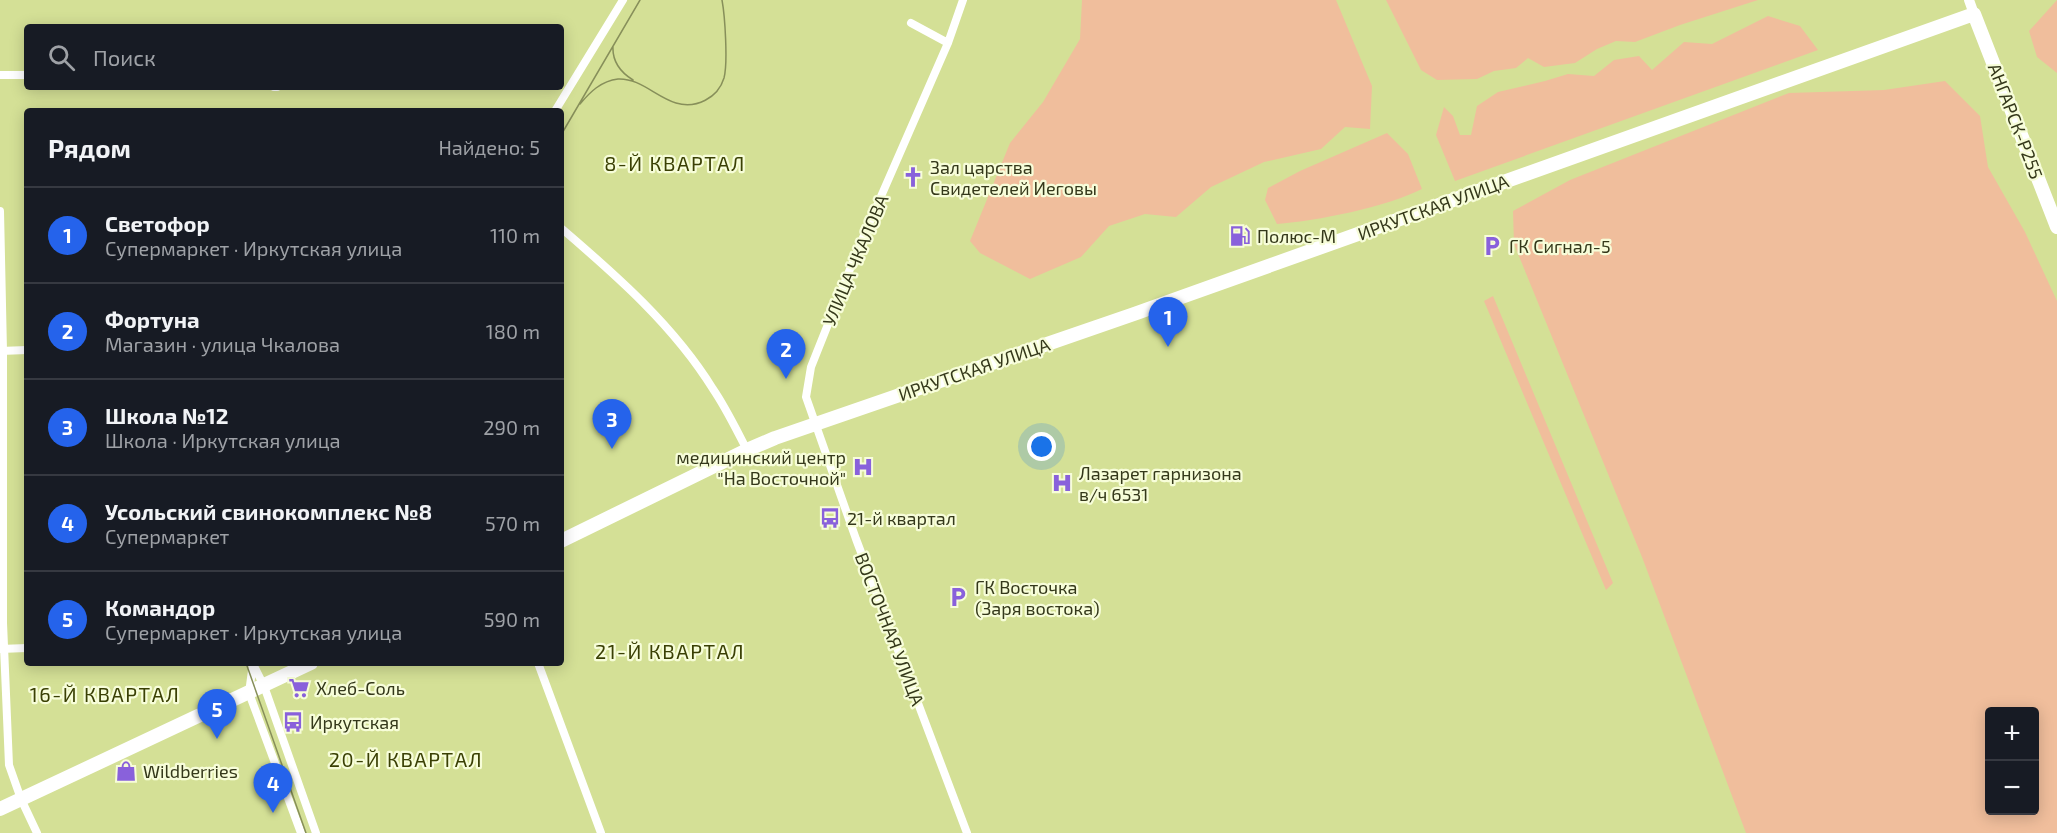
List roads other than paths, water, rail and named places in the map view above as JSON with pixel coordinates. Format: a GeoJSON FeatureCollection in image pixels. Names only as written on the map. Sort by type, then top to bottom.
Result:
{"type":"FeatureCollection","features":[{"type":"Feature","properties":{"kind":"main road","name":"АНГАРСК-Р255"},"geometry":{"type":"LineString","coordinates":[[1974,14],[2057,227]]}},
{"type":"Feature","properties":{"kind":"main road","name":"ИРКУТСКАЯ УЛИЦА"},"geometry":{"type":"LineString","coordinates":[[564,540],[747,450],[816,423],[1134,314],[1974,14]]}},
{"type":"Feature","properties":{"kind":"main road"},"geometry":{"type":"LineString","coordinates":[[0,809],[305,666]]}},
{"type":"Feature","properties":{"kind":"street"},"geometry":{"type":"LineString","coordinates":[[557,108],[623,0]]}},
{"type":"Feature","properties":{"kind":"street","name":"УЛИЦА ЧКАЛОВА"},"geometry":{"type":"LineString","coordinates":[[816,423],[806,397],[811,367],[858,249],[948,43],[963,0]]}},
{"type":"Feature","properties":{"kind":"street"},"geometry":{"type":"LineString","coordinates":[[1969,0],[1974,14]]}},
{"type":"Feature","properties":{"kind":"street"},"geometry":{"type":"LineString","coordinates":[[911,23],[948,43]]}},
{"type":"Feature","properties":{"kind":"street"},"geometry":{"type":"LineString","coordinates":[[0,75],[24,75]]}},
{"type":"Feature","properties":{"kind":"street"},"geometry":{"type":"LineString","coordinates":[[0,211],[2,649],[9,765],[21,799],[37,833]]}},
{"type":"Feature","properties":{"kind":"street"},"geometry":{"type":"LineString","coordinates":[[564,231],[637,295],[683,348],[713,388],[747,450]]}},
{"type":"Feature","properties":{"kind":"street"},"geometry":{"type":"LineString","coordinates":[[1,351],[24,350]]}},
{"type":"Feature","properties":{"kind":"street","name":"ВОСТОЧНАЯ УЛИЦА"},"geometry":{"type":"LineString","coordinates":[[816,423],[856,539],[967,833]]}},
{"type":"Feature","properties":{"kind":"street"},"geometry":{"type":"LineString","coordinates":[[2,649],[24,648]]}},
{"type":"Feature","properties":{"kind":"street"},"geometry":{"type":"LineString","coordinates":[[254,666],[249,693],[301,833]]}},
{"type":"Feature","properties":{"kind":"street"},"geometry":{"type":"LineString","coordinates":[[255,666],[316,833]]}},
{"type":"Feature","properties":{"kind":"street"},"geometry":{"type":"LineString","coordinates":[[539,666],[601,833]]}},
{"type":"Feature","properties":{"kind":"tram line"},"geometry":{"type":"LineString","coordinates":[[564,130],[640,0]]}},
{"type":"Feature","properties":{"kind":"tram line"},"geometry":{"type":"LineString","coordinates":[[580,104],[596,88],[618,79],[634,81],[676,103],[698,103],[711,96],[721,85],[725,71],[726,39],[722,0]]}},
{"type":"Feature","properties":{"kind":"tram line"},"geometry":{"type":"LineString","coordinates":[[613,46],[618,66],[633,80]]}},
{"type":"Feature","properties":{"kind":"tram line"},"geometry":{"type":"LineString","coordinates":[[247,666],[306,833]]}},
{"type":"Feature","properties":{"kind":"place","name":"Зал царства Свидетелей Иеговы"},"geometry":{"type":"Point","coordinates":[913,177]}},
{"type":"Feature","properties":{"kind":"place","name":"Полюс-М"},"geometry":{"type":"Point","coordinates":[1240,236]}},
{"type":"Feature","properties":{"kind":"place","name":"ГК Сигнал-5"},"geometry":{"type":"Point","coordinates":[1492,246]}},
{"type":"Feature","properties":{"kind":"place","name":"Светофор"},"geometry":{"type":"Point","coordinates":[1168,347]}},
{"type":"Feature","properties":{"kind":"place","name":"Фортуна"},"geometry":{"type":"Point","coordinates":[786,379]}},
{"type":"Feature","properties":{"kind":"place","name":"Школа №12"},"geometry":{"type":"Point","coordinates":[612,449]}},
{"type":"Feature","properties":{"kind":"place","name":"медицинский центр \"На Восточной\""},"geometry":{"type":"Point","coordinates":[863,467]}},
{"type":"Feature","properties":{"kind":"place","name":"Лазарет гарнизона в/ч 6531"},"geometry":{"type":"Point","coordinates":[1062,483]}},
{"type":"Feature","properties":{"kind":"place","name":"21-й квартал"},"geometry":{"type":"Point","coordinates":[830,518]}},
{"type":"Feature","properties":{"kind":"place","name":"ГК Восточка (Заря востока)"},"geometry":{"type":"Point","coordinates":[958,597]}},
{"type":"Feature","properties":{"kind":"place","name":"Хлеб-Соль"},"geometry":{"type":"Point","coordinates":[299,688]}},
{"type":"Feature","properties":{"kind":"place","name":"Иркутская"},"geometry":{"type":"Point","coordinates":[293,722]}},
{"type":"Feature","properties":{"kind":"place","name":"Командор"},"geometry":{"type":"Point","coordinates":[217,739]}},
{"type":"Feature","properties":{"kind":"place","name":"Wildberries"},"geometry":{"type":"Point","coordinates":[126,771]}},
{"type":"Feature","properties":{"kind":"place","name":"Усольский свинокомплекс №8"},"geometry":{"type":"Point","coordinates":[273,813]}},
{"type":"Feature","properties":{"kind":"district","name":"8-Й КВАРТАЛ"},"geometry":{"type":"Point","coordinates":[675,163]}},
{"type":"Feature","properties":{"kind":"district","name":"21-Й КВАРТАЛ"},"geometry":{"type":"Point","coordinates":[670,651]}},
{"type":"Feature","properties":{"kind":"district","name":"16-Й КВАРТАЛ"},"geometry":{"type":"Point","coordinates":[105,694]}},
{"type":"Feature","properties":{"kind":"district","name":"20-Й КВАРТАЛ"},"geometry":{"type":"Point","coordinates":[406,759]}}]}
